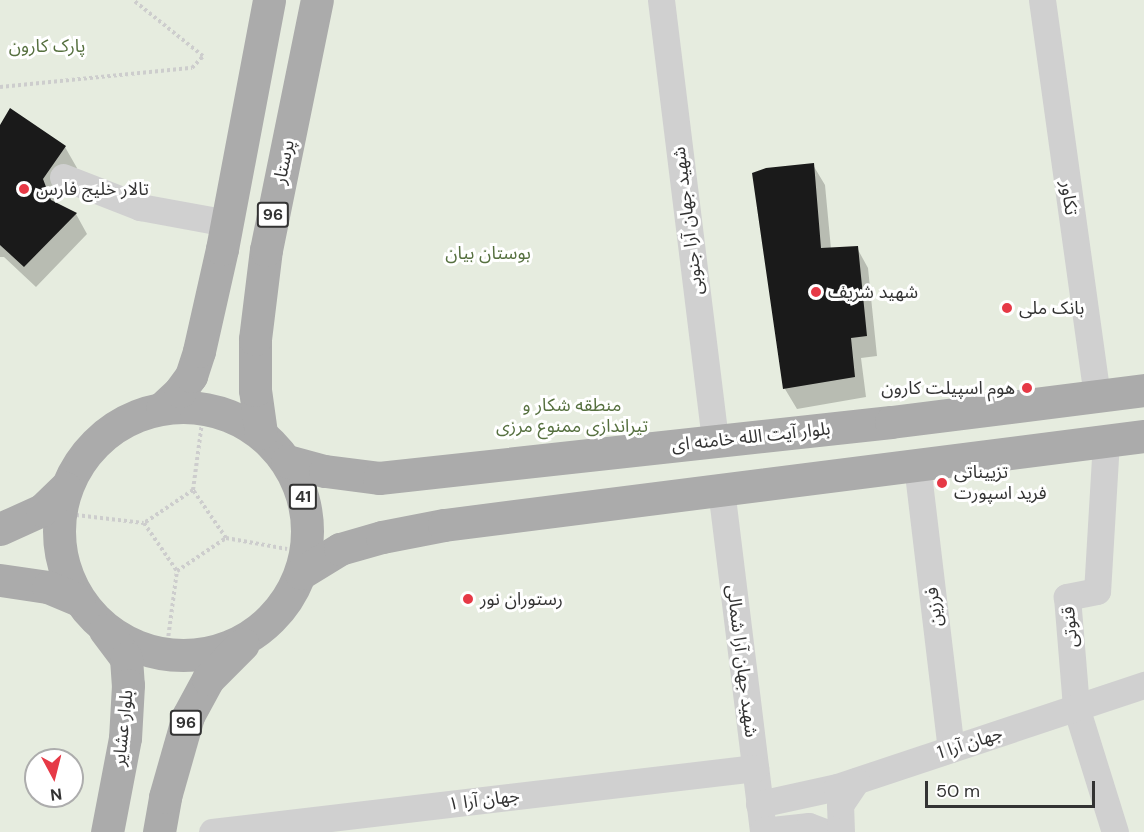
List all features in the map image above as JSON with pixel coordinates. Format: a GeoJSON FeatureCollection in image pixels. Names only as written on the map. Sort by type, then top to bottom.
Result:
{"type":"FeatureCollection","features":[{"type":"Feature","properties":{"kind":"main road","name":"96"},"geometry":{"type":"LineString","coordinates":[[162,408],[180,391],[191,376],[199,351],[227,223],[269,0]]}},
{"type":"Feature","properties":{"kind":"main road","name":"پرستار"},"geometry":{"type":"LineString","coordinates":[[261,433],[255,390],[255,339],[264,261],[317,0]]}},
{"type":"Feature","properties":{"kind":"main road","name":"بلوار آیت الله خامنه ای"},"geometry":{"type":"LineString","coordinates":[[287,461],[325,471],[380,478],[1144,390]]}},
{"type":"Feature","properties":{"kind":"main road","name":"41"},"geometry":{"type":"LineString","coordinates":[[162,408],[204,408],[230,415],[261,433],[287,461],[303,496],[308,535],[303,562],[282,608],[253,635],[217,651],[178,656],[140,649],[105,630],[78,600],[62,565],[57,526],[62,501],[80,459],[102,435],[130,417],[162,408]]}},
{"type":"Feature","properties":{"kind":"main road"},"geometry":{"type":"LineString","coordinates":[[303,562],[382,537],[444,525],[1144,436]]}},
{"type":"Feature","properties":{"kind":"main road"},"geometry":{"type":"LineString","coordinates":[[715,441],[721,489]]}},
{"type":"Feature","properties":{"kind":"main road"},"geometry":{"type":"LineString","coordinates":[[0,529],[62,501]]}},
{"type":"Feature","properties":{"kind":"main road"},"geometry":{"type":"LineString","coordinates":[[0,580],[48,587],[78,600]]}},
{"type":"Feature","properties":{"kind":"main road","name":"بلوار عشایر"},"geometry":{"type":"LineString","coordinates":[[105,630],[126,658],[128,685],[125,738],[107,832]]}},
{"type":"Feature","properties":{"kind":"main road","name":"96"},"geometry":{"type":"LineString","coordinates":[[159,832],[165,797],[188,716],[208,679],[253,635]]}},
{"type":"Feature","properties":{"kind":"street","name":"شهید جهان آرا جنوبی"},"geometry":{"type":"LineString","coordinates":[[661,0],[715,441]]}},
{"type":"Feature","properties":{"kind":"street","name":"تکاور"},"geometry":{"type":"LineString","coordinates":[[1042,0],[1097,396]]}},
{"type":"Feature","properties":{"kind":"street"},"geometry":{"type":"LineString","coordinates":[[63,177],[140,207],[227,223]]}},
{"type":"Feature","properties":{"kind":"street","name":"قنوتی"},"geometry":{"type":"LineString","coordinates":[[1106,441],[1097,591],[1067,597],[1076,707],[1115,832]]}},
{"type":"Feature","properties":{"kind":"street","name":"فرزین"},"geometry":{"type":"LineString","coordinates":[[916,465],[951,749]]}},
{"type":"Feature","properties":{"kind":"street","name":"شهید جهان آرا شمالی"},"geometry":{"type":"LineString","coordinates":[[721,489],[763,831]]}},
{"type":"Feature","properties":{"kind":"street","name":"جهان آرا 1"},"geometry":{"type":"LineString","coordinates":[[759,804],[856,781],[1144,685]]}},
{"type":"Feature","properties":{"kind":"street","name":"جهان آرا ۱"},"geometry":{"type":"LineString","coordinates":[[212,832],[755,768]]}},
{"type":"Feature","properties":{"kind":"street"},"geometry":{"type":"LineString","coordinates":[[841,832],[840,805],[856,781]]}},
{"type":"Feature","properties":{"kind":"street"},"geometry":{"type":"LineString","coordinates":[[763,831],[809,826],[825,832]]}},
{"type":"Feature","properties":{"kind":"path"},"geometry":{"type":"LineString","coordinates":[[0,87],[192,68],[203,56],[133,0]]}},
{"type":"Feature","properties":{"kind":"path"},"geometry":{"type":"LineString","coordinates":[[204,408],[193,490],[226,538],[303,562]]}},
{"type":"Feature","properties":{"kind":"path"},"geometry":{"type":"LineString","coordinates":[[144,523],[193,490]]}},
{"type":"Feature","properties":{"kind":"path"},"geometry":{"type":"LineString","coordinates":[[62,501],[144,523],[177,571],[166,654]]}},
{"type":"Feature","properties":{"kind":"path"},"geometry":{"type":"LineString","coordinates":[[177,571],[226,538]]}},
{"type":"Feature","properties":{"kind":"green space","name":"منطقه شکار و تیراندازی ممنوع مرزی"},"geometry":{"type":"Polygon","coordinates":[[[0,0],[1144,0],[1144,832],[0,832],[0,0]]]}},
{"type":"Feature","properties":{"kind":"building","name":"تالار خلیج فارس"},"geometry":{"type":"Polygon","coordinates":[[[10,108],[66,146],[43,179],[51,200],[77,213],[24,267],[0,245],[0,125],[10,108]]]}},
{"type":"Feature","properties":{"kind":"building","name":"شهید شریف"},"geometry":{"type":"Polygon","coordinates":[[[814,163],[821,248],[858,246],[867,336],[851,338],[855,377],[783,389],[752,173],[766,168],[814,163]]]}},
{"type":"Feature","properties":{"kind":"place","name":"تالار خلیج فارس"},"geometry":{"type":"Point","coordinates":[24,189]}},
{"type":"Feature","properties":{"kind":"place","name":"شهید شریف"},"geometry":{"type":"Point","coordinates":[816,292]}},
{"type":"Feature","properties":{"kind":"place","name":"بانک ملی"},"geometry":{"type":"Point","coordinates":[1007,308]}},
{"type":"Feature","properties":{"kind":"place","name":"هوم اسپیلت کارون"},"geometry":{"type":"Point","coordinates":[1027,388]}},
{"type":"Feature","properties":{"kind":"place","name":"تزییناتی فرید اسپورت"},"geometry":{"type":"Point","coordinates":[942,483]}},
{"type":"Feature","properties":{"kind":"place","name":"رستوران نور"},"geometry":{"type":"Point","coordinates":[468,599]}},
{"type":"Feature","properties":{"kind":"park label","name":"پارک کارون"},"geometry":{"type":"Point","coordinates":[47,46]}},
{"type":"Feature","properties":{"kind":"park label","name":"بوستان بیان"},"geometry":{"type":"Point","coordinates":[488,253]}}]}
